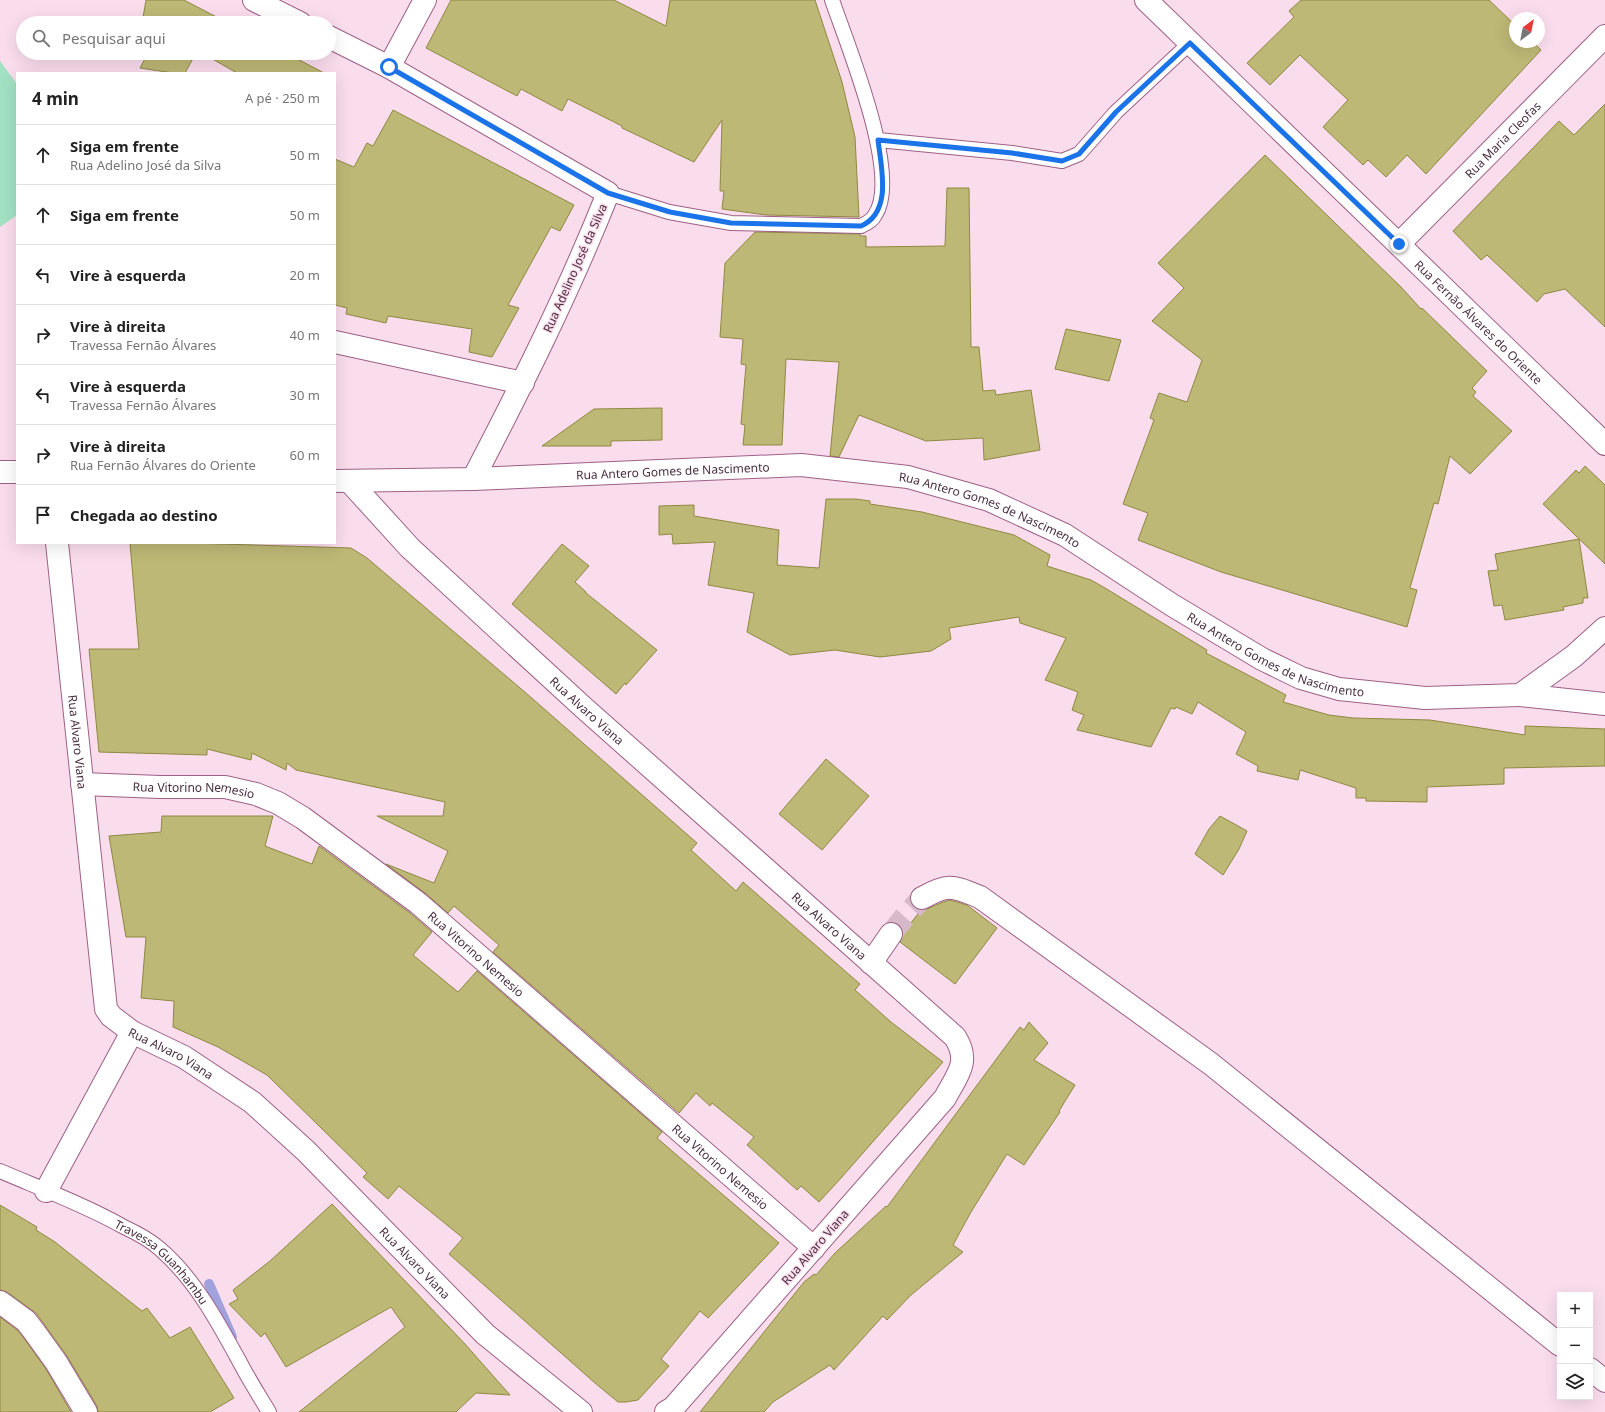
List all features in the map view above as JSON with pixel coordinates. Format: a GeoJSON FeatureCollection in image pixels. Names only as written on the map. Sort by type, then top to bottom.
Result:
{"type":"FeatureCollection","features":[{"type":"Feature","properties":{"kind":"street"},"geometry":{"type":"LineString","coordinates":[[254,0],[286,16]]}},
{"type":"Feature","properties":{"kind":"street"},"geometry":{"type":"LineString","coordinates":[[389,67],[425,0]]}},
{"type":"Feature","properties":{"kind":"street","name":"Rua Fernão Álvares do Oriente"},"geometry":{"type":"LineString","coordinates":[[1146,0],[1605,444]]}},
{"type":"Feature","properties":{"kind":"street","name":"Rua Maria Cleofas"},"geometry":{"type":"LineString","coordinates":[[1399,244],[1605,36]]}},
{"type":"Feature","properties":{"kind":"street","name":"Rua Adelino José da Silva"},"geometry":{"type":"LineString","coordinates":[[336,40],[389,67],[608,193],[592,234],[523,383],[473,479]]}},
{"type":"Feature","properties":{"kind":"street"},"geometry":{"type":"LineString","coordinates":[[336,342],[523,383]]}},
{"type":"Feature","properties":{"kind":"street","name":"Rua Antero Gomes de Nascimento"},"geometry":{"type":"LineString","coordinates":[[342,481],[473,479],[801,465],[908,476],[989,500],[1065,535],[1178,609],[1262,660],[1301,678],[1339,689],[1425,698],[1520,696],[1605,704]]}},
{"type":"Feature","properties":{"kind":"street"},"geometry":{"type":"LineString","coordinates":[[0,472],[16,472]]}},
{"type":"Feature","properties":{"kind":"street","name":"Rua Alvaro Viana"},"geometry":{"type":"LineString","coordinates":[[342,481],[410,548],[584,708],[955,1037],[961,1046],[963,1056],[961,1067],[945,1098],[673,1408],[666,1412]]}},
{"type":"Feature","properties":{"kind":"street","name":"Rua Alvaro Viana"},"geometry":{"type":"LineString","coordinates":[[56,544],[106,1009],[111,1016],[132,1032],[184,1057],[252,1102],[306,1151],[485,1334],[582,1412]]}},
{"type":"Feature","properties":{"kind":"street"},"geometry":{"type":"LineString","coordinates":[[1520,696],[1574,656],[1605,628]]}},
{"type":"Feature","properties":{"kind":"street","name":"Rua Vitorino Nemesio"},"geometry":{"type":"LineString","coordinates":[[82,784],[160,787],[225,786],[264,797],[278,803],[303,818],[418,903],[814,1248]]}},
{"type":"Feature","properties":{"kind":"street"},"geometry":{"type":"LineString","coordinates":[[922,898],[941,888],[956,888],[980,897],[1211,1064],[1557,1343]]}},
{"type":"Feature","properties":{"kind":"street"},"geometry":{"type":"LineString","coordinates":[[871,963],[891,934]]}},
{"type":"Feature","properties":{"kind":"street"},"geometry":{"type":"LineString","coordinates":[[46,1191],[132,1032]]}},
{"type":"Feature","properties":{"kind":"street"},"geometry":{"type":"LineString","coordinates":[[0,1302],[26,1321],[56,1362],[86,1412]]}},
{"type":"Feature","properties":{"kind":"street"},"geometry":{"type":"LineString","coordinates":[[1593,1371],[1605,1381]]}},
{"type":"Feature","properties":{"kind":"lane"},"geometry":{"type":"LineString","coordinates":[[608,193],[670,212],[731,223],[861,226],[869,222],[876,214],[881,201],[883,181],[878,140],[864,91],[832,0]]}},
{"type":"Feature","properties":{"kind":"lane"},"geometry":{"type":"LineString","coordinates":[[878,140],[1012,153],[1062,161],[1079,154],[1116,112],[1190,43]]}},
{"type":"Feature","properties":{"kind":"lane","name":"Travessa Guanhambu"},"geometry":{"type":"LineString","coordinates":[[0,1171],[103,1215],[148,1240],[169,1257],[194,1286],[220,1324],[243,1368],[269,1412]]}},
{"type":"Feature","properties":{"kind":"green space"},"geometry":{"type":"Polygon","coordinates":[[[0,61],[16,83],[16,216],[0,227],[0,61]]]}},
{"type":"Feature","properties":{"kind":"building"},"geometry":{"type":"Polygon","coordinates":[[[146,0],[184,0],[215,16],[143,16],[146,0]]]}},
{"type":"Feature","properties":{"kind":"building"},"geometry":{"type":"Polygon","coordinates":[[[451,0],[614,0],[666,26],[670,0],[815,0],[842,82],[855,137],[859,217],[766,215],[722,209],[724,191],[720,191],[722,120],[694,162],[622,128],[622,126],[568,99],[562,111],[521,89],[517,96],[426,48],[451,0]]]}},
{"type":"Feature","properties":{"kind":"building"},"geometry":{"type":"Polygon","coordinates":[[[1301,0],[1489,0],[1509,19],[1509,48],[1539,48],[1541,50],[1426,174],[1407,155],[1386,177],[1368,160],[1363,165],[1323,127],[1348,100],[1300,55],[1270,85],[1247,63],[1294,17],[1289,11],[1301,0]]]}},
{"type":"Feature","properties":{"kind":"building"},"geometry":{"type":"Polygon","coordinates":[[[144,60],[192,60],[186,72],[166,72],[140,68],[144,60]]]}},
{"type":"Feature","properties":{"kind":"building"},"geometry":{"type":"Polygon","coordinates":[[[214,60],[299,60],[322,72],[235,72],[214,60]]]}},
{"type":"Feature","properties":{"kind":"building"},"geometry":{"type":"Polygon","coordinates":[[[1605,104],[1605,327],[1565,289],[1544,294],[1537,302],[1487,255],[1481,260],[1453,231],[1559,121],[1574,135],[1605,104]]]}},
{"type":"Feature","properties":{"kind":"building"},"geometry":{"type":"Polygon","coordinates":[[[393,110],[574,205],[560,231],[551,227],[508,305],[519,308],[492,357],[469,352],[472,329],[388,316],[386,323],[346,314],[347,308],[336,305],[336,159],[354,167],[367,143],[373,146],[393,110]]]}},
{"type":"Feature","properties":{"kind":"building"},"geometry":{"type":"Polygon","coordinates":[[[1265,155],[1401,287],[1421,309],[1422,308],[1487,371],[1472,388],[1476,392],[1473,396],[1512,431],[1470,474],[1450,456],[1438,504],[1434,503],[1410,588],[1417,590],[1407,627],[1221,572],[1138,540],[1148,513],[1123,504],[1154,420],[1150,418],[1159,393],[1187,402],[1202,360],[1152,321],[1184,288],[1158,263],[1265,155]]]}},
{"type":"Feature","properties":{"kind":"building"},"geometry":{"type":"Polygon","coordinates":[[[947,188],[969,188],[971,347],[979,347],[983,391],[995,390],[996,395],[1031,390],[1040,450],[984,460],[983,438],[926,441],[859,415],[839,457],[830,456],[839,362],[786,359],[782,445],[743,445],[745,425],[741,424],[746,365],[741,364],[743,339],[720,337],[725,263],[755,232],[860,234],[860,236],[866,236],[866,247],[945,246],[947,188]]]}},
{"type":"Feature","properties":{"kind":"building"},"geometry":{"type":"Polygon","coordinates":[[[1066,329],[1121,340],[1109,381],[1055,369],[1066,329]]]}},
{"type":"Feature","properties":{"kind":"building"},"geometry":{"type":"Polygon","coordinates":[[[662,408],[662,440],[611,441],[611,446],[542,446],[594,409],[662,408]]]}},
{"type":"Feature","properties":{"kind":"building"},"geometry":{"type":"Polygon","coordinates":[[[1585,466],[1605,485],[1605,564],[1543,504],[1576,470],[1579,473],[1585,466]]]}},
{"type":"Feature","properties":{"kind":"building"},"geometry":{"type":"Polygon","coordinates":[[[826,499],[856,499],[870,501],[870,504],[922,512],[1014,535],[1050,555],[1047,566],[1091,580],[1105,588],[1207,650],[1206,653],[1286,695],[1283,702],[1329,715],[1353,718],[1430,720],[1525,735],[1525,726],[1605,729],[1605,766],[1504,768],[1504,784],[1427,787],[1427,802],[1366,801],[1366,798],[1356,798],[1356,788],[1300,770],[1298,780],[1257,771],[1258,766],[1236,754],[1246,732],[1198,702],[1192,714],[1176,707],[1175,709],[1171,708],[1151,747],[1077,730],[1084,715],[1072,710],[1078,692],[1045,680],[1066,638],[1020,623],[1019,617],[949,628],[951,639],[931,651],[880,657],[835,650],[790,655],[747,632],[754,593],[708,585],[715,542],[673,544],[672,534],[659,535],[659,506],[694,505],[694,516],[779,530],[777,565],[819,568],[826,499]]]}},
{"type":"Feature","properties":{"kind":"building"},"geometry":{"type":"Polygon","coordinates":[[[1579,539],[1588,598],[1583,598],[1583,603],[1563,607],[1564,610],[1505,620],[1502,605],[1494,606],[1488,571],[1498,570],[1495,554],[1579,539]]]}},
{"type":"Feature","properties":{"kind":"building"},"geometry":{"type":"Polygon","coordinates":[[[130,544],[221,544],[351,548],[367,558],[526,693],[697,843],[691,850],[736,891],[743,882],[860,984],[855,990],[891,1022],[943,1062],[819,1202],[801,1186],[797,1190],[747,1145],[754,1137],[712,1103],[710,1106],[696,1093],[679,1113],[493,952],[499,945],[454,906],[448,913],[425,893],[386,864],[434,883],[448,851],[377,816],[443,816],[445,802],[296,770],[287,763],[286,770],[252,753],[251,760],[207,749],[207,755],[99,752],[89,649],[139,649],[130,544]]]}},
{"type":"Feature","properties":{"kind":"building"},"geometry":{"type":"Polygon","coordinates":[[[562,544],[589,566],[575,582],[586,593],[657,650],[616,694],[512,604],[562,544]]]}},
{"type":"Feature","properties":{"kind":"building"},"geometry":{"type":"Polygon","coordinates":[[[826,759],[869,796],[822,850],[779,814],[826,759]]]}},
{"type":"Feature","properties":{"kind":"building"},"geometry":{"type":"Polygon","coordinates":[[[162,816],[273,816],[265,846],[312,864],[319,846],[410,913],[432,932],[413,955],[458,992],[477,971],[662,1132],[657,1138],[779,1243],[708,1318],[700,1311],[661,1359],[669,1366],[638,1400],[618,1402],[595,1383],[449,1254],[463,1238],[399,1186],[388,1199],[363,1177],[367,1173],[267,1075],[218,1047],[173,1027],[174,1001],[141,998],[146,937],[126,937],[109,836],[161,832],[162,816]]]}},
{"type":"Feature","properties":{"kind":"building"},"geometry":{"type":"Polygon","coordinates":[[[1220,816],[1247,831],[1239,849],[1223,875],[1195,854],[1209,829],[1220,816]]]}},
{"type":"Feature","properties":{"kind":"building"},"geometry":{"type":"Polygon","coordinates":[[[950,900],[967,905],[997,928],[955,984],[900,942],[903,933],[921,910],[950,900]]]}},
{"type":"Feature","properties":{"kind":"building"},"geometry":{"type":"Polygon","coordinates":[[[1029,1022],[1048,1043],[1034,1060],[1075,1085],[1059,1111],[1060,1112],[1024,1165],[1007,1154],[971,1212],[953,1245],[963,1252],[911,1295],[887,1320],[883,1316],[834,1370],[830,1365],[773,1402],[764,1412],[700,1412],[804,1282],[814,1274],[816,1275],[835,1253],[886,1206],[887,1207],[1020,1027],[1024,1030],[1029,1022]]]}},
{"type":"Feature","properties":{"kind":"building"},"geometry":{"type":"Polygon","coordinates":[[[332,1204],[465,1344],[510,1395],[476,1393],[456,1412],[299,1412],[405,1327],[391,1307],[286,1367],[265,1333],[261,1337],[229,1304],[238,1299],[233,1290],[270,1261],[332,1204]]]}},
{"type":"Feature","properties":{"kind":"building"},"geometry":{"type":"Polygon","coordinates":[[[0,1205],[37,1227],[36,1230],[55,1242],[142,1311],[147,1308],[170,1338],[190,1327],[234,1398],[210,1412],[98,1412],[97,1406],[67,1356],[36,1313],[7,1292],[0,1290],[0,1205]]]}},
{"type":"Feature","properties":{"kind":"building"},"geometry":{"type":"Polygon","coordinates":[[[0,1317],[17,1330],[23,1337],[46,1369],[71,1412],[0,1412],[0,1317]]]}},
{"type":"Feature","properties":{"kind":"waterway"},"geometry":{"type":"LineString","coordinates":[[209,1284],[232,1337]]}},
{"type":"Feature","properties":{"kind":"tunnel"},"geometry":{"type":"LineString","coordinates":[[891,934],[922,898]]}},
{"type":"Feature","properties":{"kind":"route"},"geometry":{"type":"LineString","coordinates":[[389,67],[608,193],[670,212],[731,223],[861,226],[869,222],[876,214],[881,201],[883,181],[878,140],[1012,153],[1062,161],[1079,154],[1116,112],[1190,43],[1399,244]]}}]}
